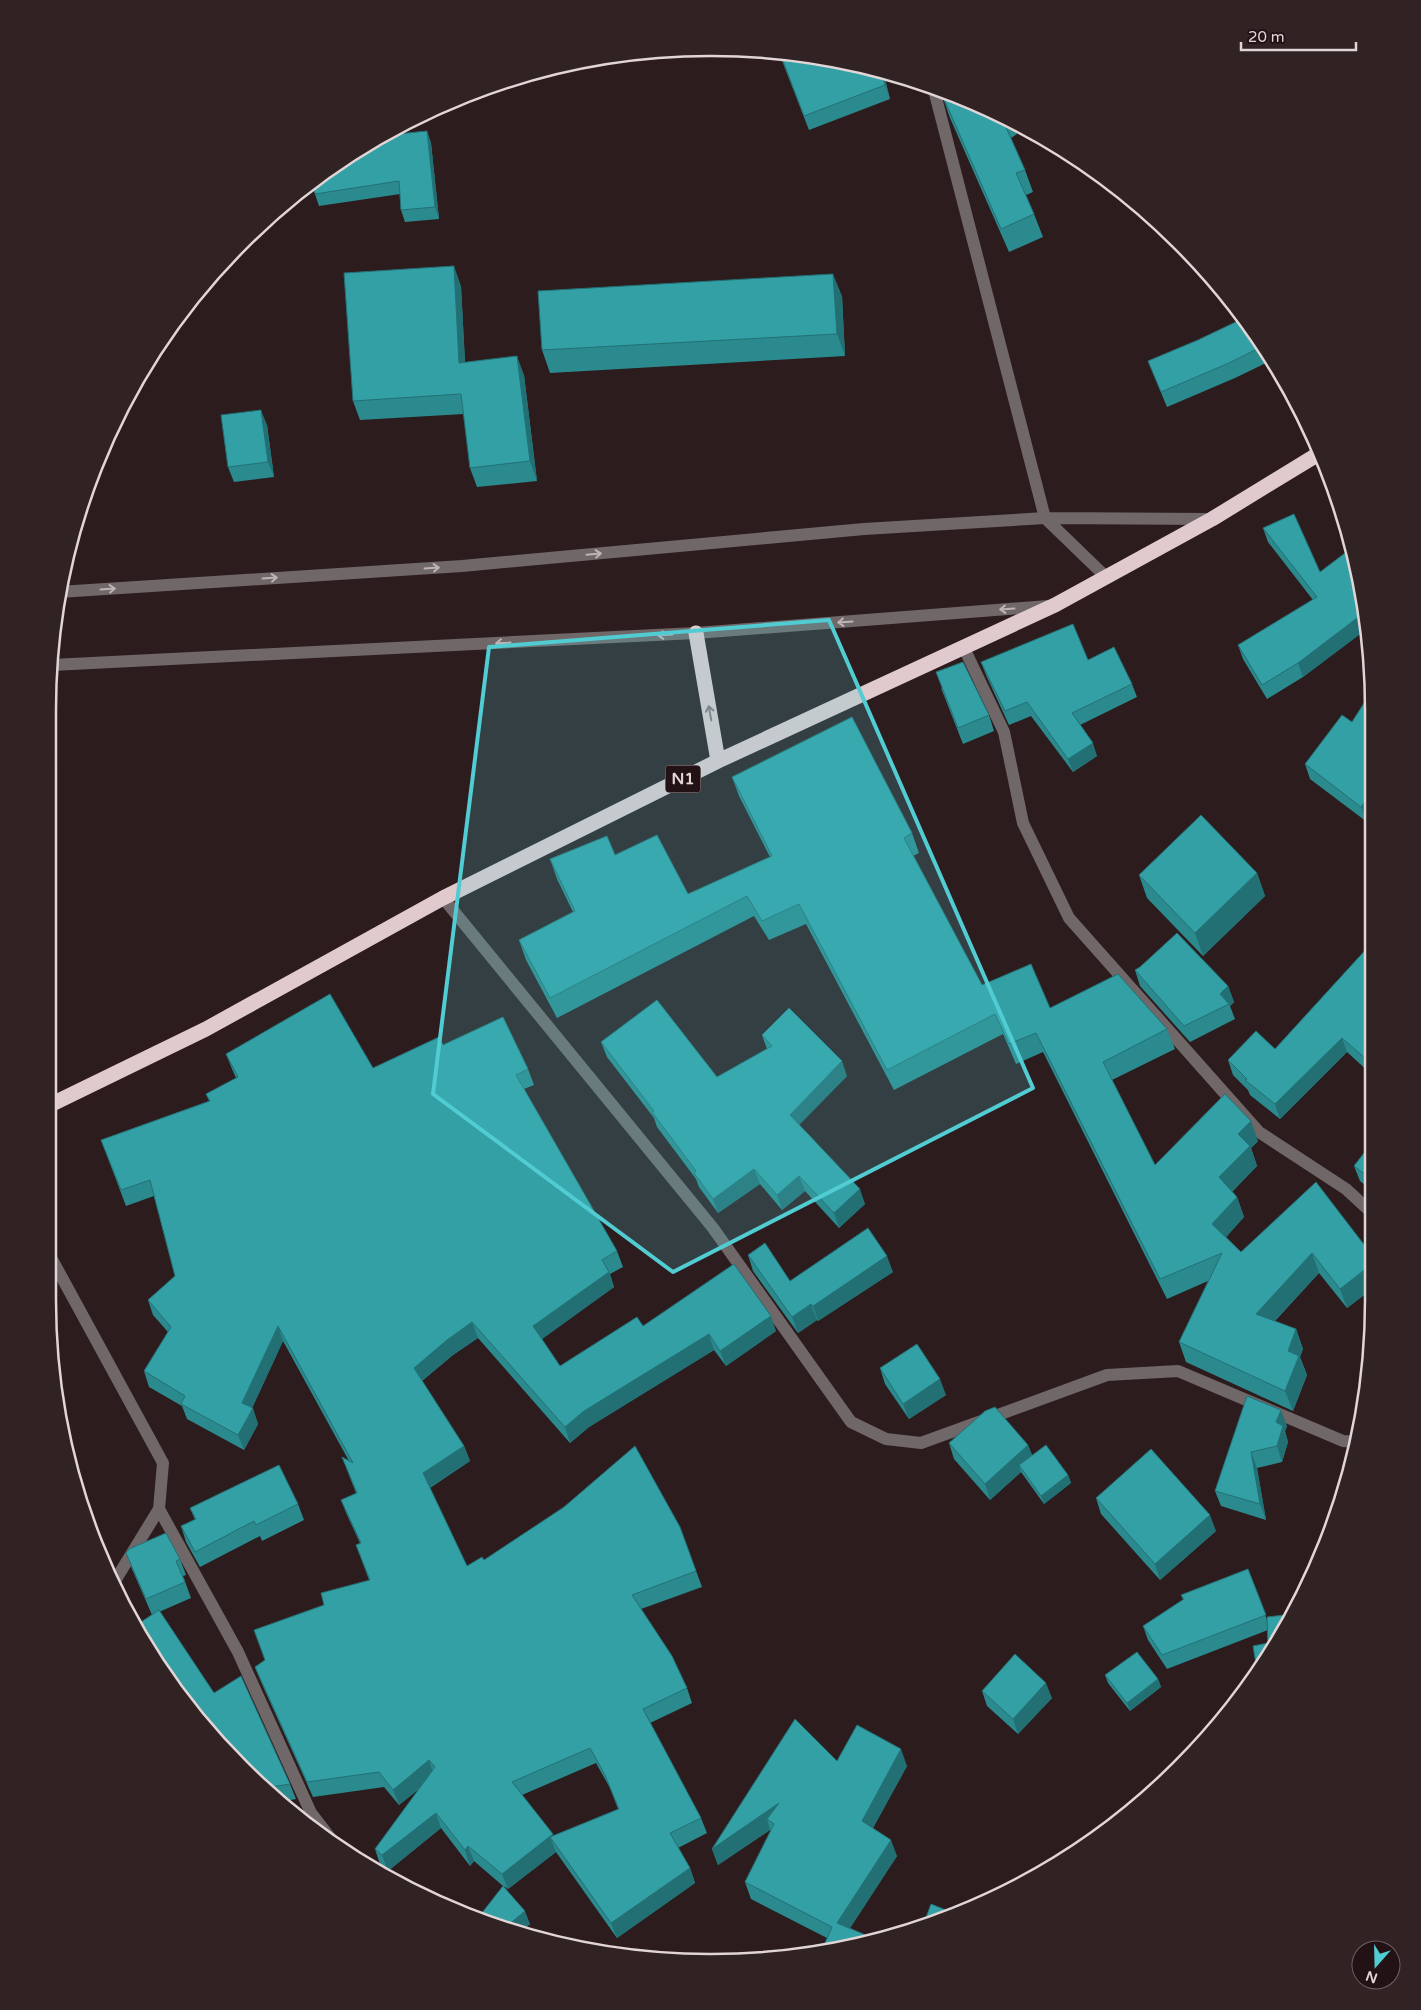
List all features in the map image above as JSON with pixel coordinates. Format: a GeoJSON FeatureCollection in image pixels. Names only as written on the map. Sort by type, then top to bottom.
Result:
{"type":"FeatureCollection","features":[{"type":"Feature","properties":{"kind":"highway","name":"N1"},"geometry":{"type":"LineString","coordinates":[[56,1102],[206,1029],[443,898],[718,762],[1055,605],[1212,519],[1314,457]]}},
{"type":"Feature","properties":{"kind":"highway"},"geometry":{"type":"LineString","coordinates":[[696,633],[718,762]]}},
{"type":"Feature","properties":{"kind":"street"},"geometry":{"type":"LineString","coordinates":[[936,97],[1045,518],[1107,578]]}},
{"type":"Feature","properties":{"kind":"street"},"geometry":{"type":"LineString","coordinates":[[68,591],[462,566],[864,529],[1045,518],[1212,519]]}},
{"type":"Feature","properties":{"kind":"street"},"geometry":{"type":"LineString","coordinates":[[58,665],[696,633],[1055,605]]}},
{"type":"Feature","properties":{"kind":"street"},"geometry":{"type":"LineString","coordinates":[[964,648],[1004,732],[1023,824],[1069,918],[1259,1132],[1346,1189],[1365,1206]]}},
{"type":"Feature","properties":{"kind":"street"},"geometry":{"type":"LineString","coordinates":[[443,898],[713,1228],[851,1422],[886,1439],[921,1443],[1106,1375],[1178,1371],[1343,1441],[1349,1441]]}},
{"type":"Feature","properties":{"kind":"street"},"geometry":{"type":"LineString","coordinates":[[56,1267],[164,1463],[159,1509],[118,1575]]}},
{"type":"Feature","properties":{"kind":"street"},"geometry":{"type":"LineString","coordinates":[[159,1509],[238,1652],[311,1813],[320,1824]]}},
{"type":"Feature","properties":{"kind":"highlighted area"},"geometry":{"type":"Polygon","coordinates":[[[829,620],[1033,1088],[673,1272],[433,1094],[489,647],[829,620]]]}},
{"type":"Feature","properties":{"kind":"building"},"geometry":{"type":"Polygon","coordinates":[[[783,61],[838,69],[884,80],[885,85],[804,116],[783,61]]]}},
{"type":"Feature","properties":{"kind":"building"},"geometry":{"type":"Polygon","coordinates":[[[944,100],[1006,127],[1025,170],[1016,173],[1034,214],[1001,229],[944,100]]]}},
{"type":"Feature","properties":{"kind":"building"},"geometry":{"type":"Polygon","coordinates":[[[427,131],[435,207],[401,210],[399,181],[315,194],[314,190],[383,144],[403,134],[427,131]]]}},
{"type":"Feature","properties":{"kind":"building"},"geometry":{"type":"Polygon","coordinates":[[[454,266],[459,363],[517,356],[530,461],[470,468],[461,394],[353,401],[344,273],[454,266]]]}},
{"type":"Feature","properties":{"kind":"building"},"geometry":{"type":"Polygon","coordinates":[[[833,274],[837,334],[542,350],[538,291],[833,274]]]}},
{"type":"Feature","properties":{"kind":"building"},"geometry":{"type":"Polygon","coordinates":[[[1237,322],[1256,350],[1161,392],[1148,361],[1237,322]]]}},
{"type":"Feature","properties":{"kind":"building"},"geometry":{"type":"Polygon","coordinates":[[[261,410],[268,462],[228,467],[221,415],[261,410]]]}},
{"type":"Feature","properties":{"kind":"building"},"geometry":{"type":"Polygon","coordinates":[[[1294,514],[1320,572],[1345,553],[1358,618],[1298,663],[1262,685],[1238,645],[1317,597],[1263,528],[1294,514]]]}},
{"type":"Feature","properties":{"kind":"building"},"geometry":{"type":"Polygon","coordinates":[[[1073,624],[1088,660],[1114,647],[1132,684],[1072,713],[1093,743],[1068,759],[1027,702],[1005,711],[981,662],[1073,624]]]}},
{"type":"Feature","properties":{"kind":"building"},"geometry":{"type":"Polygon","coordinates":[[[963,662],[989,715],[958,728],[936,672],[963,662]]]}},
{"type":"Feature","properties":{"kind":"building"},"geometry":{"type":"Polygon","coordinates":[[[1365,702],[1365,802],[1361,807],[1305,764],[1342,715],[1352,722],[1365,702]]]}},
{"type":"Feature","properties":{"kind":"building"},"geometry":{"type":"Polygon","coordinates":[[[852,717],[912,833],[904,838],[982,985],[1031,964],[1050,1008],[1118,974],[1167,1029],[1103,1062],[1155,1165],[1225,1094],[1251,1121],[1238,1134],[1250,1146],[1219,1177],[1237,1197],[1212,1224],[1241,1252],[1316,1182],[1365,1246],[1365,1269],[1340,1289],[1312,1253],[1256,1314],[1296,1329],[1288,1351],[1299,1356],[1285,1391],[1179,1342],[1222,1253],[1160,1279],[1036,1033],[1009,1044],[995,1014],[887,1070],[799,904],[762,921],[747,896],[550,998],[519,940],[575,911],[550,859],[607,836],[615,855],[657,835],[688,894],[772,856],[732,777],[852,717]]]}},
{"type":"Feature","properties":{"kind":"building"},"geometry":{"type":"Polygon","coordinates":[[[1201,815],[1257,873],[1195,933],[1139,875],[1201,815]]]}},
{"type":"Feature","properties":{"kind":"building"},"geometry":{"type":"Polygon","coordinates":[[[1177,933],[1228,986],[1220,994],[1229,1004],[1184,1026],[1135,970],[1177,933]]]}},
{"type":"Feature","properties":{"kind":"building"},"geometry":{"type":"Polygon","coordinates":[[[1365,950],[1365,1058],[1342,1038],[1275,1104],[1245,1080],[1247,1079],[1228,1060],[1256,1031],[1275,1049],[1365,950]]]}},
{"type":"Feature","properties":{"kind":"building"},"geometry":{"type":"Polygon","coordinates":[[[330,994],[373,1068],[439,1037],[443,1045],[503,1017],[528,1069],[516,1075],[617,1251],[602,1260],[609,1272],[533,1326],[560,1366],[637,1317],[643,1326],[734,1264],[771,1316],[720,1351],[709,1334],[584,1411],[565,1427],[472,1322],[414,1368],[464,1446],[423,1473],[467,1566],[482,1557],[484,1560],[564,1507],[635,1446],[680,1527],[696,1571],[632,1595],[672,1656],[687,1688],[643,1709],[701,1818],[670,1833],[690,1868],[611,1923],[550,1837],[619,1809],[604,1773],[590,1748],[512,1782],[553,1834],[502,1874],[468,1846],[465,1850],[436,1813],[382,1855],[375,1849],[435,1767],[429,1760],[393,1790],[379,1772],[307,1782],[255,1667],[265,1660],[254,1630],[324,1605],[321,1593],[370,1580],[356,1545],[361,1543],[341,1500],[357,1493],[342,1457],[353,1463],[278,1326],[242,1403],[253,1408],[238,1435],[181,1404],[185,1396],[144,1371],[171,1327],[148,1300],[175,1276],[150,1180],[121,1190],[101,1140],[210,1101],[206,1094],[238,1077],[226,1054],[330,994]]]}},
{"type":"Feature","properties":{"kind":"building"},"geometry":{"type":"Polygon","coordinates":[[[657,1000],[717,1077],[772,1046],[762,1035],[789,1008],[842,1061],[790,1115],[860,1189],[834,1213],[799,1176],[777,1195],[754,1169],[713,1199],[694,1173],[696,1171],[652,1112],[654,1111],[601,1042],[657,1000]]]}},
{"type":"Feature","properties":{"kind":"building"},"geometry":{"type":"Polygon","coordinates":[[[1365,1152],[1365,1174],[1354,1166],[1365,1152]]]}},
{"type":"Feature","properties":{"kind":"building"},"geometry":{"type":"Polygon","coordinates":[[[868,1228],[887,1256],[813,1306],[811,1304],[792,1317],[748,1255],[765,1243],[790,1281],[868,1228]]]}},
{"type":"Feature","properties":{"kind":"building"},"geometry":{"type":"Polygon","coordinates":[[[917,1344],[940,1379],[903,1404],[880,1368],[917,1344]]]}},
{"type":"Feature","properties":{"kind":"building"},"geometry":{"type":"Polygon","coordinates":[[[1247,1396],[1281,1410],[1276,1422],[1283,1426],[1277,1446],[1251,1452],[1260,1504],[1215,1491],[1247,1396]]]}},
{"type":"Feature","properties":{"kind":"building"},"geometry":{"type":"Polygon","coordinates":[[[995,1407],[1028,1445],[985,1484],[949,1443],[985,1411],[995,1407]]]}},
{"type":"Feature","properties":{"kind":"building"},"geometry":{"type":"Polygon","coordinates":[[[1046,1445],[1068,1475],[1041,1496],[1019,1465],[1046,1445]]]}},
{"type":"Feature","properties":{"kind":"building"},"geometry":{"type":"Polygon","coordinates":[[[1151,1449],[1210,1515],[1155,1564],[1096,1498],[1151,1449]]]}},
{"type":"Feature","properties":{"kind":"building"},"geometry":{"type":"Polygon","coordinates":[[[279,1465],[298,1504],[256,1525],[254,1521],[195,1552],[181,1526],[196,1519],[190,1508],[279,1465]]]}},
{"type":"Feature","properties":{"kind":"building"},"geometry":{"type":"Polygon","coordinates":[[[166,1533],[180,1559],[176,1561],[185,1582],[146,1599],[126,1553],[129,1549],[166,1533]]]}},
{"type":"Feature","properties":{"kind":"building"},"geometry":{"type":"Polygon","coordinates":[[[1248,1569],[1266,1615],[1162,1655],[1143,1626],[1184,1599],[1181,1595],[1248,1569]]]}},
{"type":"Feature","properties":{"kind":"building"},"geometry":{"type":"Polygon","coordinates":[[[159,1610],[214,1693],[241,1676],[290,1784],[274,1787],[219,1731],[191,1698],[141,1622],[159,1610]]]}},
{"type":"Feature","properties":{"kind":"building"},"geometry":{"type":"Polygon","coordinates":[[[1283,1615],[1268,1641],[1267,1617],[1283,1615]]]}},
{"type":"Feature","properties":{"kind":"building"},"geometry":{"type":"Polygon","coordinates":[[[1267,1643],[1255,1661],[1253,1646],[1267,1643]]]}},
{"type":"Feature","properties":{"kind":"building"},"geometry":{"type":"Polygon","coordinates":[[[1137,1652],[1158,1679],[1127,1703],[1105,1675],[1137,1652]]]}},
{"type":"Feature","properties":{"kind":"building"},"geometry":{"type":"Polygon","coordinates":[[[1015,1654],[1046,1683],[1013,1719],[982,1691],[1015,1654]]]}},
{"type":"Feature","properties":{"kind":"building"},"geometry":{"type":"Polygon","coordinates":[[[795,1719],[837,1761],[857,1725],[901,1749],[862,1821],[891,1840],[837,1923],[865,1935],[825,1943],[832,1927],[745,1882],[774,1824],[767,1819],[779,1803],[712,1849],[795,1719]]]}},
{"type":"Feature","properties":{"kind":"building"},"geometry":{"type":"Polygon","coordinates":[[[503,1886],[525,1911],[511,1922],[482,1912],[503,1886]]]}},
{"type":"Feature","properties":{"kind":"building"},"geometry":{"type":"Polygon","coordinates":[[[931,1904],[946,1910],[926,1917],[931,1904]]]}}]}
